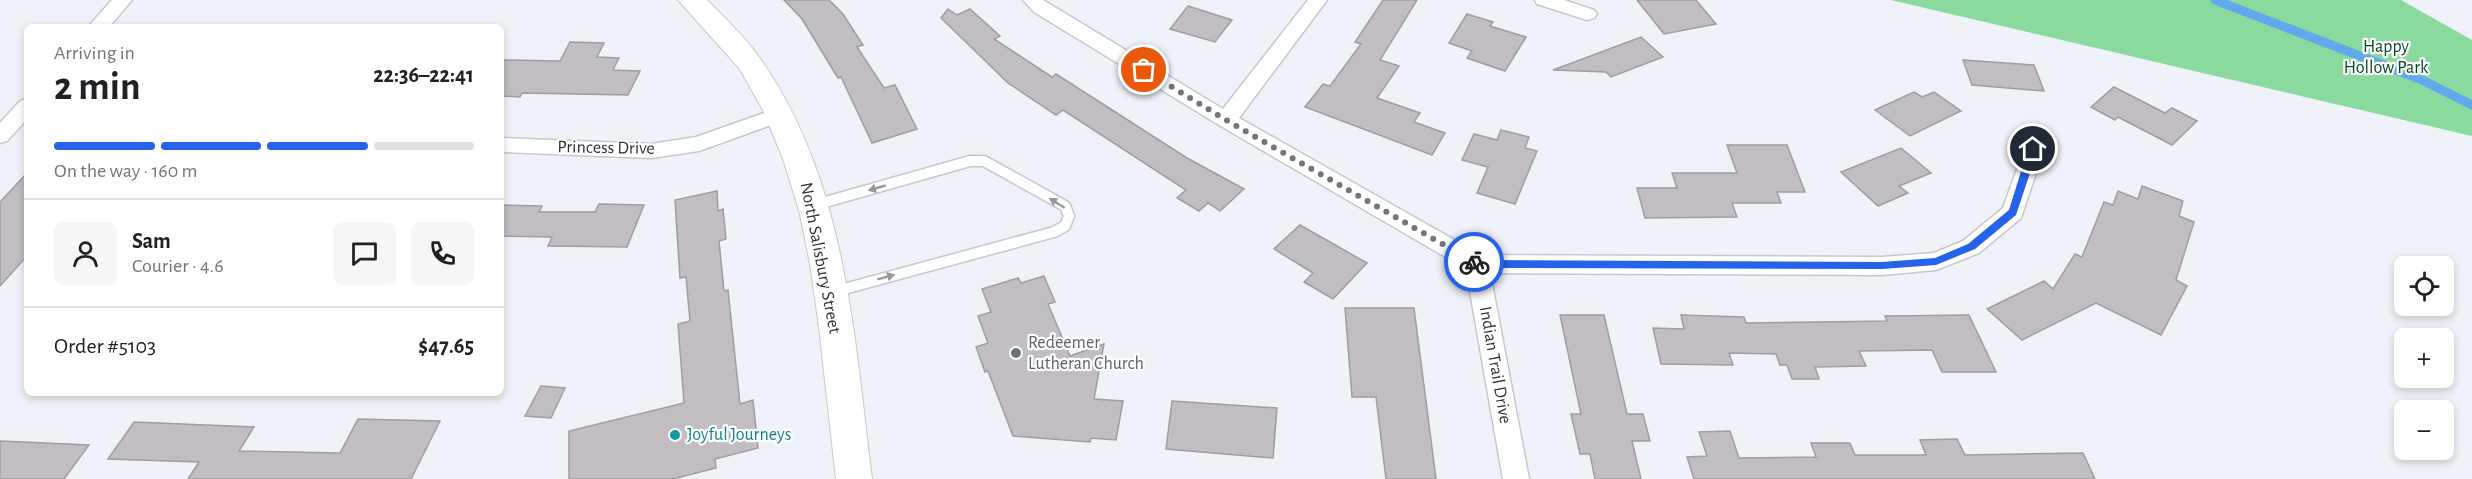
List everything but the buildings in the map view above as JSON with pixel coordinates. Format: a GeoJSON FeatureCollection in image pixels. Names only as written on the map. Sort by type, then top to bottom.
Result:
{"type":"FeatureCollection","features":[{"type":"Feature","properties":{"kind":"street"},"geometry":{"type":"LineString","coordinates":[[101,24],[123,0]]}},
{"type":"Feature","properties":{"kind":"street","name":"North Salisbury Street"},"geometry":{"type":"LineString","coordinates":[[691,0],[718,26],[750,64],[800,160],[813,205],[830,293],[854,479]]}},
{"type":"Feature","properties":{"kind":"street"},"geometry":{"type":"LineString","coordinates":[[1032,0],[1041,8],[1226,120],[1477,264],[1882,266],[1936,261],[1971,247],[2013,212],[2033,149]]}},
{"type":"Feature","properties":{"kind":"street"},"geometry":{"type":"LineString","coordinates":[[1226,120],[1318,0]]}},
{"type":"Feature","properties":{"kind":"street"},"geometry":{"type":"LineString","coordinates":[[1544,0],[1587,14]]}},
{"type":"Feature","properties":{"kind":"street"},"geometry":{"type":"LineString","coordinates":[[9,129],[24,110]]}},
{"type":"Feature","properties":{"kind":"street","name":"Princess Drive"},"geometry":{"type":"LineString","coordinates":[[504,145],[651,151],[699,144],[778,115]]}},
{"type":"Feature","properties":{"kind":"street","name":"Indian Trail Drive"},"geometry":{"type":"LineString","coordinates":[[1477,264],[1516,479]]}},
{"type":"Feature","properties":{"kind":"lane"},"geometry":{"type":"LineString","coordinates":[[813,205],[970,161],[984,160],[1065,206],[1069,216],[1065,226],[1054,231],[830,293]]}},
{"type":"Feature","properties":{"kind":"green space","name":"Happy Hollow Park"},"geometry":{"type":"Polygon","coordinates":[[[1891,0],[2401,0],[2472,40],[2472,136],[1891,0]]]}},
{"type":"Feature","properties":{"kind":"waterway"},"geometry":{"type":"LineString","coordinates":[[2215,0],[2422,80],[2472,105]]}},
{"type":"Feature","properties":{"kind":"way so far"},"geometry":{"type":"LineString","coordinates":[[1144,70],[1226,120],[1474,262]]}},
{"type":"Feature","properties":{"kind":"place","name":"Redeemer Lutheran Church"},"geometry":{"type":"Point","coordinates":[1016,353]}},
{"type":"Feature","properties":{"kind":"place","name":"Joyful Journeys"},"geometry":{"type":"Point","coordinates":[675,435]}},
{"type":"Feature","properties":{"kind":"route"},"geometry":{"type":"LineString","coordinates":[[1474,262],[1477,264],[1882,266],[1936,261],[1971,247],[2013,212],[2033,149]]}}]}
